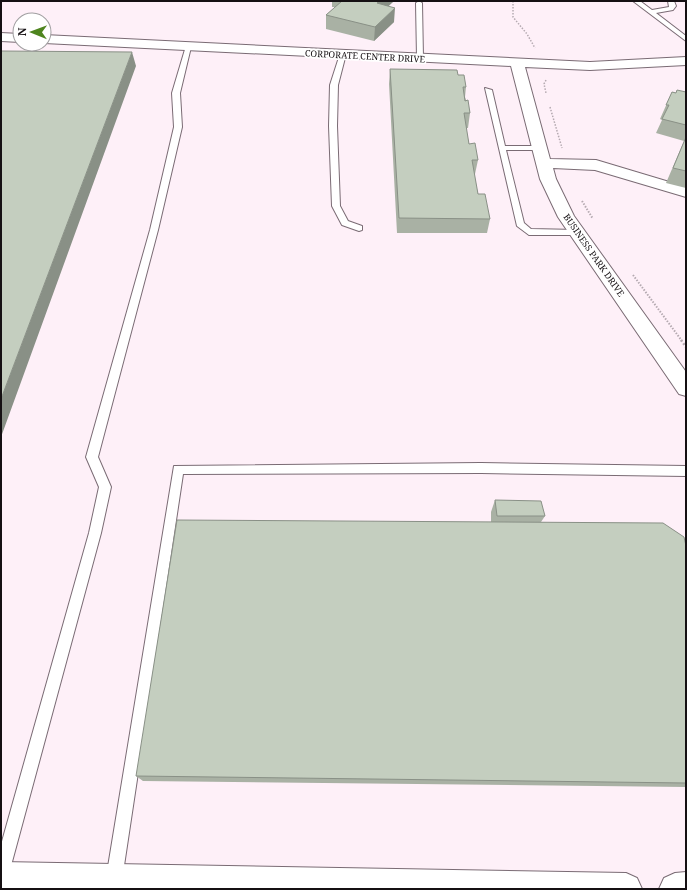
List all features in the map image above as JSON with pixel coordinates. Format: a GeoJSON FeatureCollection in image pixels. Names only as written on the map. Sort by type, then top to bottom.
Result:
{"type":"FeatureCollection","features":[{"type":"Feature","properties":{"kind":"street"},"geometry":{"type":"LineString","coordinates":[[1,37],[12,38]]}},
{"type":"Feature","properties":{"kind":"street","name":"CORPORATE CENTER DRIVE"},"geometry":{"type":"LineString","coordinates":[[52,39],[590,66],[686,61]]}},
{"type":"Feature","properties":{"kind":"street","name":"BUSINESS PARK DRIVE"},"geometry":{"type":"LineString","coordinates":[[517,63],[548,179],[566,217],[686,388]]}},
{"type":"Feature","properties":{"kind":"street"},"geometry":{"type":"LineString","coordinates":[[542,156],[567,164],[596,165],[686,192]]}},
{"type":"Feature","properties":{"kind":"street"},"geometry":{"type":"LineString","coordinates":[[1,878],[114,884],[626,889]]}},
{"type":"Feature","properties":{"kind":"street"},"geometry":{"type":"LineString","coordinates":[[675,889],[686,888]]}},
{"type":"Feature","properties":{"kind":"lane"},"geometry":{"type":"LineString","coordinates":[[636,1],[686,39]]}},
{"type":"Feature","properties":{"kind":"lane"},"geometry":{"type":"LineString","coordinates":[[652,12],[671,9],[673,6],[671,1]]}},
{"type":"Feature","properties":{"kind":"lane"},"geometry":{"type":"LineString","coordinates":[[419,3],[420,58]]}},
{"type":"Feature","properties":{"kind":"lane"},"geometry":{"type":"LineString","coordinates":[[1,873],[95,533],[105,487],[92,457],[154,230],[178,127],[176,93],[188,47]]}},
{"type":"Feature","properties":{"kind":"lane"},"geometry":{"type":"LineString","coordinates":[[343,54],[334,85],[333,126],[336,206],[345,223],[359,228]]}},
{"type":"Feature","properties":{"kind":"lane"},"geometry":{"type":"LineString","coordinates":[[488,90],[520,224],[530,232],[577,233]]}},
{"type":"Feature","properties":{"kind":"lane"},"geometry":{"type":"LineString","coordinates":[[502,148],[542,156]]}},
{"type":"Feature","properties":{"kind":"lane"},"geometry":{"type":"LineString","coordinates":[[114,884],[178,469],[481,468],[686,471]]}},
{"type":"Feature","properties":{"kind":"path"},"geometry":{"type":"LineString","coordinates":[[513,1],[511,9],[512,18],[527,34],[538,54],[540,64]]}},
{"type":"Feature","properties":{"kind":"path"},"geometry":{"type":"LineString","coordinates":[[546,94],[544,84],[548,78]]}},
{"type":"Feature","properties":{"kind":"path"},"geometry":{"type":"LineString","coordinates":[[548,101],[575,189],[595,222]]}},
{"type":"Feature","properties":{"kind":"path"},"geometry":{"type":"LineString","coordinates":[[631,273],[686,347]]}},
{"type":"Feature","properties":{"kind":"building"},"geometry":{"type":"Polygon","coordinates":[[[342,1],[380,1],[377,3],[395,8],[375,27],[326,15],[342,1]]]}},
{"type":"Feature","properties":{"kind":"building"},"geometry":{"type":"Polygon","coordinates":[[[1,51],[132,52],[1,399],[1,51]]]}},
{"type":"Feature","properties":{"kind":"building"},"geometry":{"type":"Polygon","coordinates":[[[390,69],[457,70],[458,75],[464,75],[466,87],[463,87],[465,101],[468,100],[470,113],[464,113],[469,144],[475,143],[478,160],[472,160],[478,194],[485,194],[490,219],[399,218],[390,69]]]}},
{"type":"Feature","properties":{"kind":"building"},"geometry":{"type":"Polygon","coordinates":[[[677,90],[686,92],[686,125],[662,119],[669,105],[666,105],[672,92],[676,93],[677,90]]]}},
{"type":"Feature","properties":{"kind":"building"},"geometry":{"type":"Polygon","coordinates":[[[686,137],[686,171],[673,168],[686,137]]]}},
{"type":"Feature","properties":{"kind":"building"},"geometry":{"type":"Polygon","coordinates":[[[495,500],[541,501],[545,516],[497,516],[495,500]]]}},
{"type":"Feature","properties":{"kind":"building"},"geometry":{"type":"Polygon","coordinates":[[[177,520],[663,523],[684,537],[686,546],[686,783],[136,776],[177,520]]]}}]}
